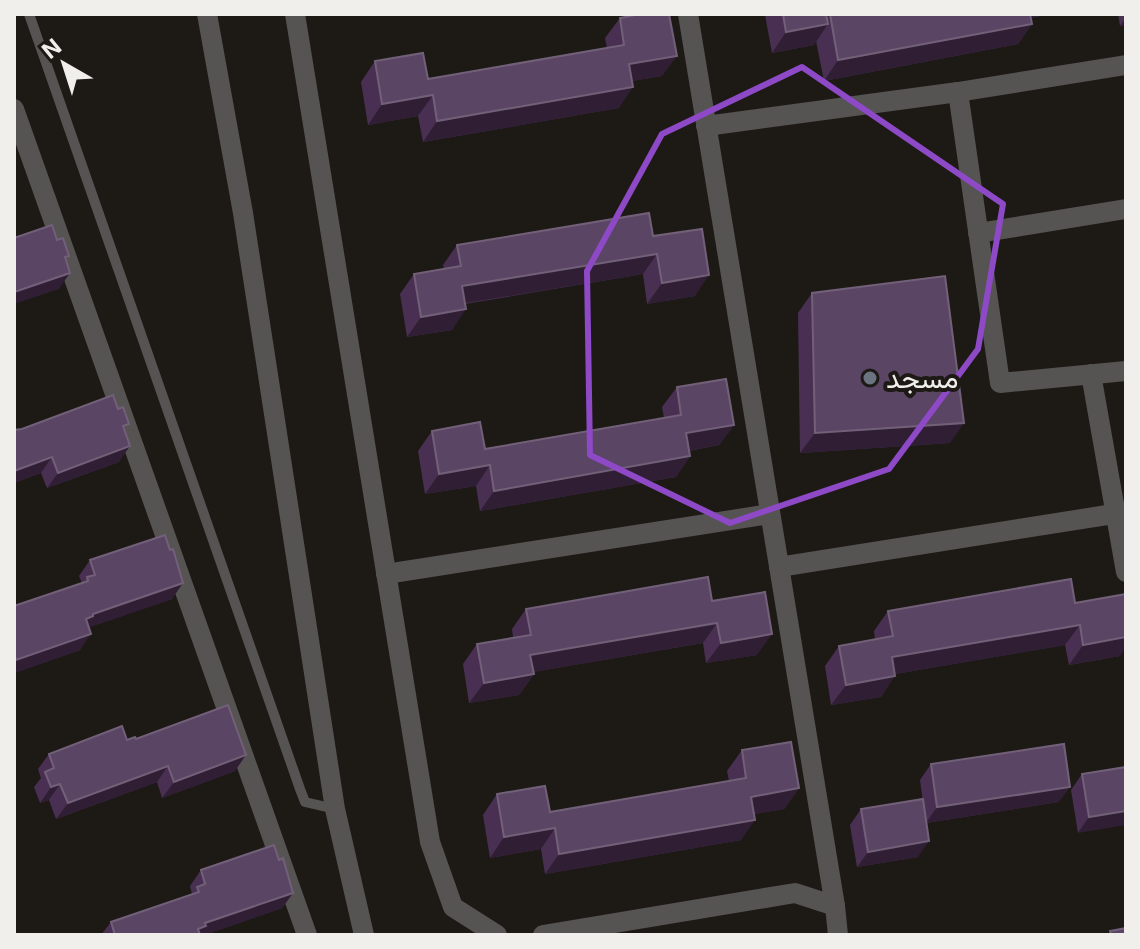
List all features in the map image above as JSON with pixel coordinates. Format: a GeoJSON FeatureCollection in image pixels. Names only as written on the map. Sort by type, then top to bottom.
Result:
{"type":"FeatureCollection","features":[{"type":"Feature","properties":{"kind":"street"},"geometry":{"type":"LineString","coordinates":[[207,14],[243,213],[335,809],[364,935]]}},
{"type":"Feature","properties":{"kind":"street"},"geometry":{"type":"LineString","coordinates":[[295,14],[430,842],[453,907],[497,935]]}},
{"type":"Feature","properties":{"kind":"street"},"geometry":{"type":"LineString","coordinates":[[688,14],[838,935]]}},
{"type":"Feature","properties":{"kind":"street"},"geometry":{"type":"LineString","coordinates":[[706,126],[958,92],[1126,65]]}},
{"type":"Feature","properties":{"kind":"street"},"geometry":{"type":"LineString","coordinates":[[958,92],[1000,383],[1126,371]]}},
{"type":"Feature","properties":{"kind":"street"},"geometry":{"type":"LineString","coordinates":[[14,109],[307,935]]}},
{"type":"Feature","properties":{"kind":"street"},"geometry":{"type":"LineString","coordinates":[[978,233],[1126,209]]}},
{"type":"Feature","properties":{"kind":"street"},"geometry":{"type":"LineString","coordinates":[[1091,374],[1121,513],[1126,572]]}},
{"type":"Feature","properties":{"kind":"street"},"geometry":{"type":"LineString","coordinates":[[779,567],[1121,513]]}},
{"type":"Feature","properties":{"kind":"street"},"geometry":{"type":"LineString","coordinates":[[386,574],[770,514]]}},
{"type":"Feature","properties":{"kind":"street"},"geometry":{"type":"LineString","coordinates":[[543,935],[795,893],[835,906]]}},
{"type":"Feature","properties":{"kind":"lane"},"geometry":{"type":"LineString","coordinates":[[29,14],[305,802],[335,809]]}},
{"type":"Feature","properties":{"kind":"highlighted area"},"geometry":{"type":"Polygon","coordinates":[[[802,67],[1003,204],[978,349],[889,469],[730,523],[590,455],[587,271],[662,134],[802,67]]]}},
{"type":"Feature","properties":{"kind":"building"},"geometry":{"type":"Polygon","coordinates":[[[669,14],[677,56],[629,64],[633,87],[437,121],[433,95],[382,104],[375,61],[423,53],[428,79],[624,45],[620,18],[669,14]]]}},
{"type":"Feature","properties":{"kind":"building"},"geometry":{"type":"Polygon","coordinates":[[[783,14],[826,14],[828,24],[786,32],[783,14]]]}},
{"type":"Feature","properties":{"kind":"building"},"geometry":{"type":"Polygon","coordinates":[[[830,14],[1030,14],[1032,24],[838,60],[830,14]]]}},
{"type":"Feature","properties":{"kind":"building"},"geometry":{"type":"Polygon","coordinates":[[[649,213],[653,236],[702,229],[709,275],[662,283],[657,254],[462,286],[466,309],[421,317],[414,274],[461,266],[457,245],[649,213]]]}},
{"type":"Feature","properties":{"kind":"building"},"geometry":{"type":"Polygon","coordinates":[[[52,225],[57,240],[63,238],[70,273],[14,292],[14,238],[52,225]]]}},
{"type":"Feature","properties":{"kind":"building","name":"مسجد"},"geometry":{"type":"Polygon","coordinates":[[[945,276],[964,423],[815,433],[812,293],[945,276]]]}},
{"type":"Feature","properties":{"kind":"building"},"geometry":{"type":"Polygon","coordinates":[[[726,379],[734,425],[686,433],[690,456],[494,491],[490,465],[439,474],[432,431],[480,422],[485,449],[681,415],[677,387],[726,379]]]}},
{"type":"Feature","properties":{"kind":"building"},"geometry":{"type":"Polygon","coordinates":[[[113,395],[118,409],[123,407],[129,424],[123,426],[130,446],[58,473],[52,457],[14,471],[14,430],[113,395]]]}},
{"type":"Feature","properties":{"kind":"building"},"geometry":{"type":"Polygon","coordinates":[[[165,535],[170,550],[173,549],[183,583],[93,614],[86,619],[91,634],[16,660],[14,606],[88,581],[87,577],[95,575],[90,560],[165,535]]]}},
{"type":"Feature","properties":{"kind":"building"},"geometry":{"type":"Polygon","coordinates":[[[708,577],[712,601],[765,592],[772,634],[721,643],[717,623],[530,655],[534,674],[484,683],[477,644],[531,635],[526,609],[708,577]]]}},
{"type":"Feature","properties":{"kind":"building"},"geometry":{"type":"Polygon","coordinates":[[[1071,579],[1075,603],[1126,594],[1126,637],[1083,645],[1080,625],[892,657],[895,676],[846,685],[839,646],[893,636],[888,611],[1071,579]]]}},
{"type":"Feature","properties":{"kind":"building"},"geometry":{"type":"Polygon","coordinates":[[[228,705],[246,755],[174,782],[168,766],[68,803],[60,784],[51,787],[45,772],[54,768],[49,754],[122,726],[127,740],[136,739],[228,705]]]}},
{"type":"Feature","properties":{"kind":"building"},"geometry":{"type":"Polygon","coordinates":[[[791,742],[799,788],[751,797],[755,820],[559,854],[555,828],[504,837],[497,794],[545,786],[550,812],[746,778],[742,750],[791,742]]]}},
{"type":"Feature","properties":{"kind":"building"},"geometry":{"type":"Polygon","coordinates":[[[1064,744],[1070,787],[937,807],[931,764],[1064,744]]]}},
{"type":"Feature","properties":{"kind":"building"},"geometry":{"type":"Polygon","coordinates":[[[1126,767],[1126,811],[1089,817],[1082,774],[1126,767]]]}},
{"type":"Feature","properties":{"kind":"building"},"geometry":{"type":"Polygon","coordinates":[[[923,799],[929,841],[868,852],[861,809],[923,799]]]}},
{"type":"Feature","properties":{"kind":"building"},"geometry":{"type":"Polygon","coordinates":[[[274,845],[279,860],[283,858],[293,893],[205,923],[206,926],[198,929],[200,935],[115,935],[111,922],[199,892],[197,887],[205,884],[201,870],[274,845]]]}},
{"type":"Feature","properties":{"kind":"building"},"geometry":{"type":"Polygon","coordinates":[[[1126,928],[1126,935],[1111,935],[1110,931],[1126,928]]]}},
{"type":"Feature","properties":{"kind":"place","name":"مسجد"},"geometry":{"type":"Point","coordinates":[870,378]}}]}
